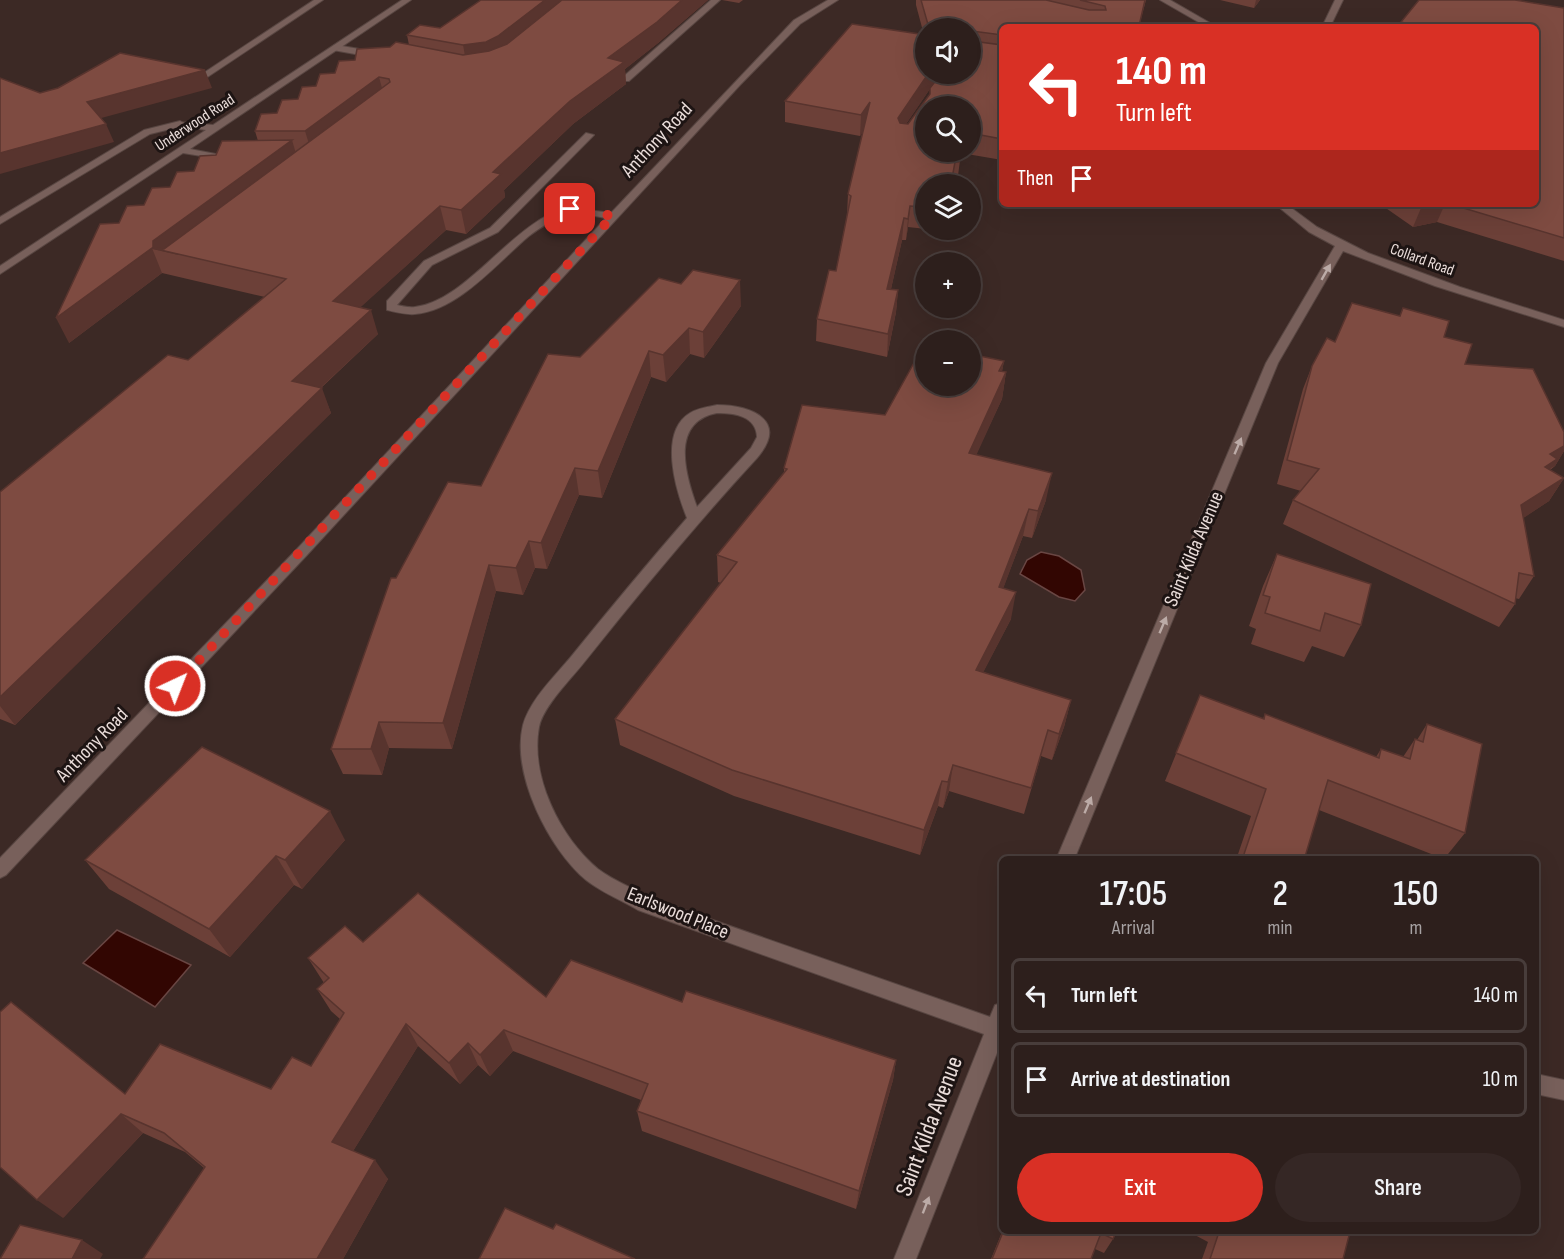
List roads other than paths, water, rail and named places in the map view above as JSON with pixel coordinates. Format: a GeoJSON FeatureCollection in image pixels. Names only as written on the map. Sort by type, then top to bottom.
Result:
{"type":"FeatureCollection","features":[{"type":"Feature","properties":{"kind":"street"},"geometry":{"type":"LineString","coordinates":[[200,78],[319,0]]}},
{"type":"Feature","properties":{"kind":"street","name":"Underwood Road"},"geometry":{"type":"LineString","coordinates":[[0,271],[407,0]]}},
{"type":"Feature","properties":{"kind":"street"},"geometry":{"type":"LineString","coordinates":[[626,79],[716,0]]}},
{"type":"Feature","properties":{"kind":"street","name":"Anthony Road"},"geometry":{"type":"LineString","coordinates":[[0,870],[302,552],[785,33],[797,22],[834,0]]}},
{"type":"Feature","properties":{"kind":"street"},"geometry":{"type":"LineString","coordinates":[[1164,0],[1208,24]]}},
{"type":"Feature","properties":{"kind":"street"},"geometry":{"type":"LineString","coordinates":[[1328,24],[1340,0]]}},
{"type":"Feature","properties":{"kind":"street"},"geometry":{"type":"LineString","coordinates":[[336,48],[388,57]]}},
{"type":"Feature","properties":{"kind":"street"},"geometry":{"type":"LineString","coordinates":[[0,221],[147,132],[180,124],[213,128]]}},
{"type":"Feature","properties":{"kind":"street"},"geometry":{"type":"LineString","coordinates":[[589,135],[494,231],[428,263],[392,303],[391,308],[409,313],[439,304],[554,214],[570,209],[613,216]]}},
{"type":"Feature","properties":{"kind":"street"},"geometry":{"type":"LineString","coordinates":[[180,150],[213,158],[237,160]]}},
{"type":"Feature","properties":{"kind":"street","name":"Collard Road"},"geometry":{"type":"LineString","coordinates":[[1283,207],[1296,219],[1340,247],[1476,296],[1564,324]]}},
{"type":"Feature","properties":{"kind":"street","name":"Saint Kilda Avenue"},"geometry":{"type":"LineString","coordinates":[[1067,856],[1272,363],[1340,247]]}},
{"type":"Feature","properties":{"kind":"street","name":"Earlswood Place"},"geometry":{"type":"LineString","coordinates":[[694,518],[683,493],[680,442],[686,424],[702,412],[717,408],[730,409],[751,416],[758,421],[764,432],[764,439],[694,518],[549,695],[531,725],[531,753],[538,794],[557,835],[591,873],[644,904],[999,1024]]}},
{"type":"Feature","properties":{"kind":"street","name":"Saint Kilda Avenue"},"geometry":{"type":"LineString","coordinates":[[905,1259],[999,1026]]}},
{"type":"Feature","properties":{"kind":"street"},"geometry":{"type":"LineString","coordinates":[[1539,1085],[1564,1090]]}}]}
